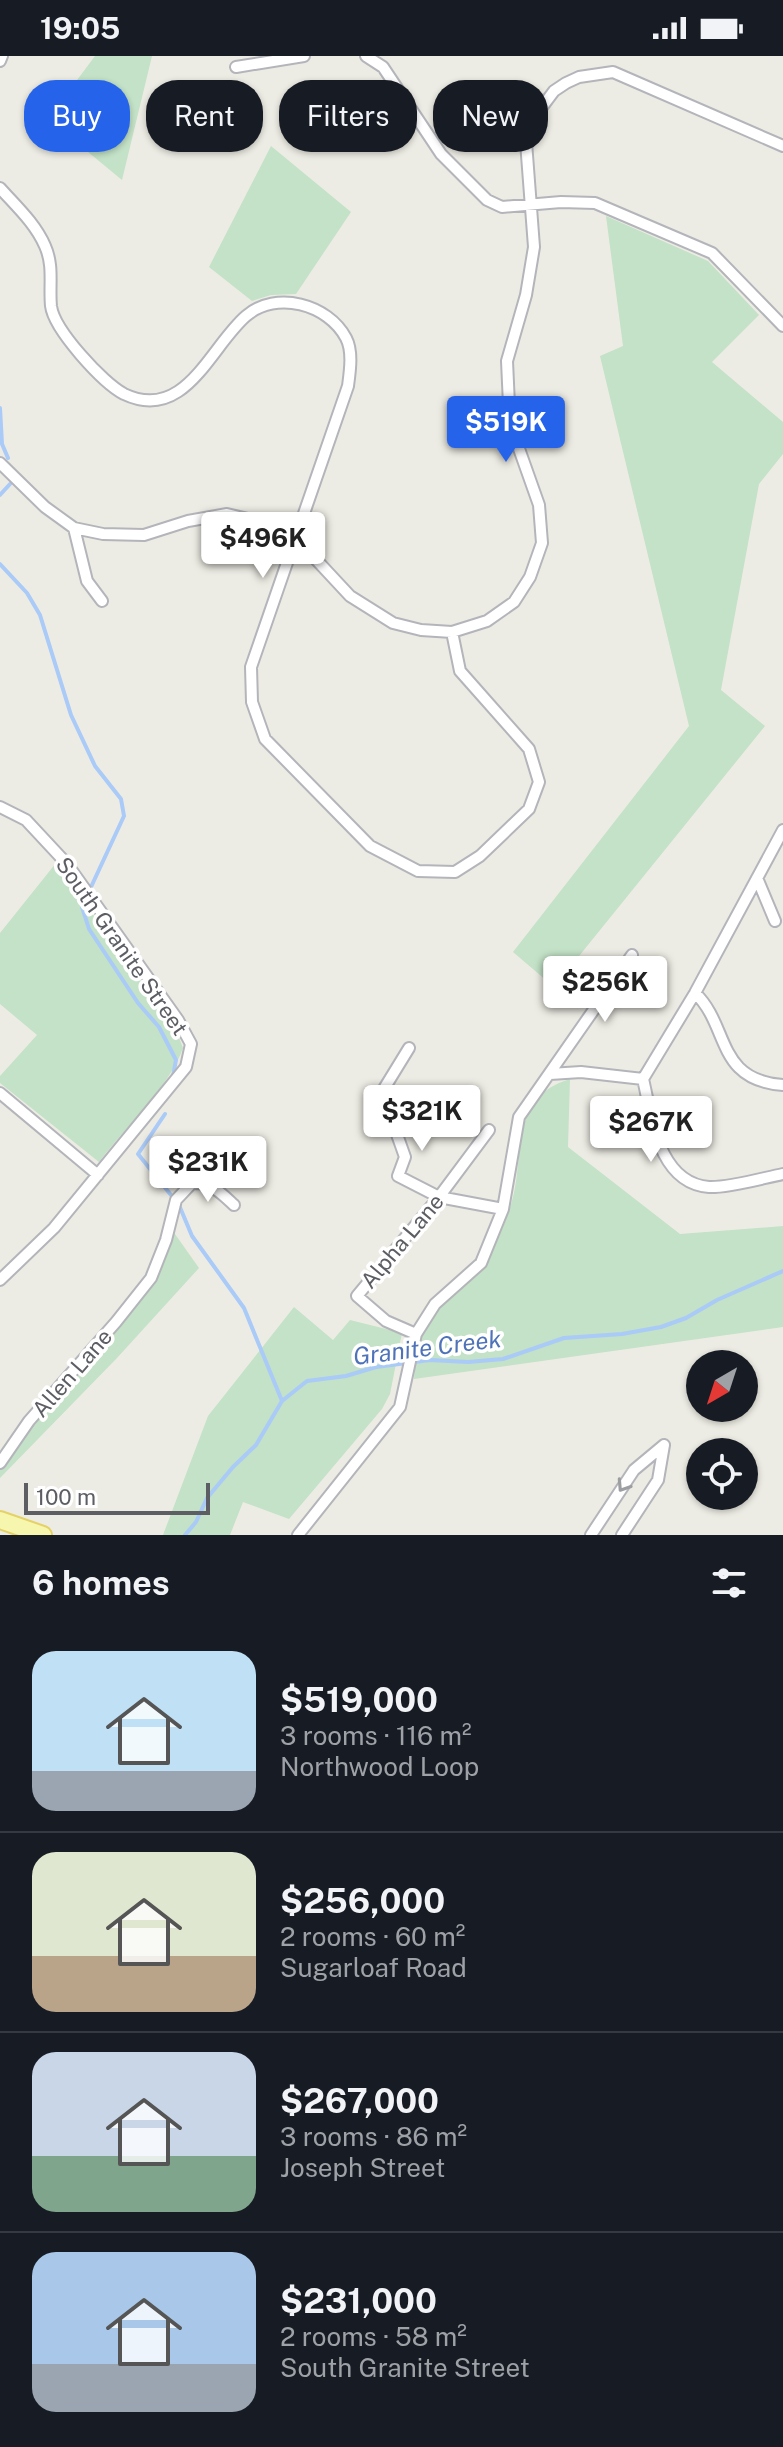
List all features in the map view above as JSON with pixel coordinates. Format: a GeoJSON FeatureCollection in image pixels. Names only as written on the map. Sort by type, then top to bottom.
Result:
{"type":"FeatureCollection","features":[{"type":"Feature","properties":{"kind":"main road"},"geometry":{"type":"LineString","coordinates":[[0,1520],[43,1535]]}},
{"type":"Feature","properties":{"kind":"street"},"geometry":{"type":"LineString","coordinates":[[236,67],[304,56]]}},
{"type":"Feature","properties":{"kind":"street"},"geometry":{"type":"LineString","coordinates":[[366,56],[383,67],[441,154],[487,200],[502,207],[595,203],[712,253],[783,326]]}},
{"type":"Feature","properties":{"kind":"street"},"geometry":{"type":"LineString","coordinates":[[0,463],[45,507],[74,528],[103,534],[144,535],[188,521],[227,514],[264,523],[296,538],[350,596],[393,623],[421,630],[452,632],[487,621],[514,602],[530,577],[542,543],[539,505],[517,443],[509,405],[507,361],[526,295],[534,247],[526,142],[530,123],[554,91],[579,77],[613,72],[783,146]]}},
{"type":"Feature","properties":{"kind":"street"},"geometry":{"type":"LineString","coordinates":[[0,188],[33,224],[45,246],[52,267],[51,307],[56,324],[72,347],[121,393],[141,400],[169,397],[192,382],[246,315],[265,305],[288,302],[314,308],[328,315],[347,339],[351,362],[348,386],[251,667],[252,702],[265,739],[370,846],[418,871],[455,872],[480,856],[529,809],[539,782],[529,749],[460,671],[452,632]]}},
{"type":"Feature","properties":{"kind":"street"},"geometry":{"type":"LineString","coordinates":[[74,528],[87,581],[102,601]]}},
{"type":"Feature","properties":{"kind":"street","name":"South Granite Street"},"geometry":{"type":"LineString","coordinates":[[0,807],[26,820],[67,864],[191,1044],[186,1067],[54,1228],[0,1280]]}},
{"type":"Feature","properties":{"kind":"street"},"geometry":{"type":"LineString","coordinates":[[783,830],[695,993],[643,1079],[658,1141],[672,1168],[682,1175],[710,1187],[783,1174]]}},
{"type":"Feature","properties":{"kind":"street"},"geometry":{"type":"LineString","coordinates":[[757,878],[775,921]]}},
{"type":"Feature","properties":{"kind":"street"},"geometry":{"type":"LineString","coordinates":[[298,1535],[400,1407],[416,1334],[435,1304],[481,1263],[503,1209],[519,1117],[632,955]]}},
{"type":"Feature","properties":{"kind":"street"},"geometry":{"type":"LineString","coordinates":[[695,993],[707,1004],[722,1045],[732,1061],[762,1082],[783,1085]]}},
{"type":"Feature","properties":{"kind":"street"},"geometry":{"type":"LineString","coordinates":[[409,1048],[382,1092],[405,1157],[398,1176],[439,1197],[503,1209]]}},
{"type":"Feature","properties":{"kind":"street"},"geometry":{"type":"LineString","coordinates":[[550,1074],[581,1072],[643,1079]]}},
{"type":"Feature","properties":{"kind":"street"},"geometry":{"type":"LineString","coordinates":[[0,1093],[98,1175]]}},
{"type":"Feature","properties":{"kind":"street","name":"Alpha Lane"},"geometry":{"type":"LineString","coordinates":[[416,1334],[386,1321],[357,1296],[439,1197],[489,1130]]}},
{"type":"Feature","properties":{"kind":"street","name":"Allen Lane"},"geometry":{"type":"LineString","coordinates":[[0,1463],[29,1421],[151,1278],[178,1198],[192,1183],[203,1182],[234,1205]]}},
{"type":"Feature","properties":{"kind":"street"},"geometry":{"type":"LineString","coordinates":[[591,1535],[634,1470],[664,1445],[658,1480],[622,1535]]}},
{"type":"Feature","properties":{"kind":"green space"},"geometry":{"type":"Polygon","coordinates":[[[95,56],[152,56],[130,147],[130,80],[77,80],[95,56]]]}},
{"type":"Feature","properties":{"kind":"green space"},"geometry":{"type":"Polygon","coordinates":[[[271,146],[351,212],[296,294],[271,295],[252,301],[209,267],[271,146]]]}},
{"type":"Feature","properties":{"kind":"green space"},"geometry":{"type":"Polygon","coordinates":[[[88,152],[129,152],[122,180],[88,152]]]}},
{"type":"Feature","properties":{"kind":"green space"},"geometry":{"type":"Polygon","coordinates":[[[606,216],[708,261],[759,315],[712,362],[783,422],[783,454],[759,484],[721,690],[765,726],[554,987],[513,952],[689,726],[600,356],[623,346],[606,216]]]}},
{"type":"Feature","properties":{"kind":"green space"},"geometry":{"type":"Polygon","coordinates":[[[56,863],[176,1030],[183,1048],[157,1093],[99,1162],[0,1083],[0,1076],[37,1035],[0,1004],[0,933],[56,863]]]}},
{"type":"Feature","properties":{"kind":"green space"},"geometry":{"type":"Polygon","coordinates":[[[570,1079],[568,1147],[680,1234],[783,1226],[783,1327],[414,1379],[416,1347],[424,1327],[438,1309],[480,1269],[501,1231],[515,1189],[527,1116],[536,1100],[550,1088],[570,1079]]]}},
{"type":"Feature","properties":{"kind":"green space"},"geometry":{"type":"Polygon","coordinates":[[[170,1227],[199,1268],[0,1478],[0,1467],[30,1425],[129,1312],[170,1227]]]}},
{"type":"Feature","properties":{"kind":"green space"},"geometry":{"type":"Polygon","coordinates":[[[294,1307],[333,1340],[350,1320],[402,1333],[390,1394],[382,1409],[289,1519],[243,1502],[230,1535],[163,1535],[208,1416],[294,1307]]]}},
{"type":"Feature","properties":{"kind":"waterway"},"geometry":{"type":"LineString","coordinates":[[0,408],[2,444],[8,458]]}},
{"type":"Feature","properties":{"kind":"waterway"},"geometry":{"type":"LineString","coordinates":[[0,495],[10,484]]}},
{"type":"Feature","properties":{"kind":"waterway"},"geometry":{"type":"LineString","coordinates":[[0,564],[27,593],[40,615],[71,715],[95,766],[121,799],[124,816],[91,887]]}},
{"type":"Feature","properties":{"kind":"waterway"},"geometry":{"type":"LineString","coordinates":[[82,907],[89,929],[138,1003],[159,1027],[176,1060],[173,1076]]}},
{"type":"Feature","properties":{"kind":"waterway"},"geometry":{"type":"LineString","coordinates":[[165,1114],[138,1154],[179,1205],[192,1236],[244,1308],[282,1401]]}},
{"type":"Feature","properties":{"kind":"waterway","name":"Granite Creek"},"geometry":{"type":"LineString","coordinates":[[185,1535],[196,1522],[207,1498],[256,1445],[282,1401],[307,1381],[430,1360],[468,1362],[503,1359],[564,1338],[622,1334],[661,1327],[783,1271]]}}]}
